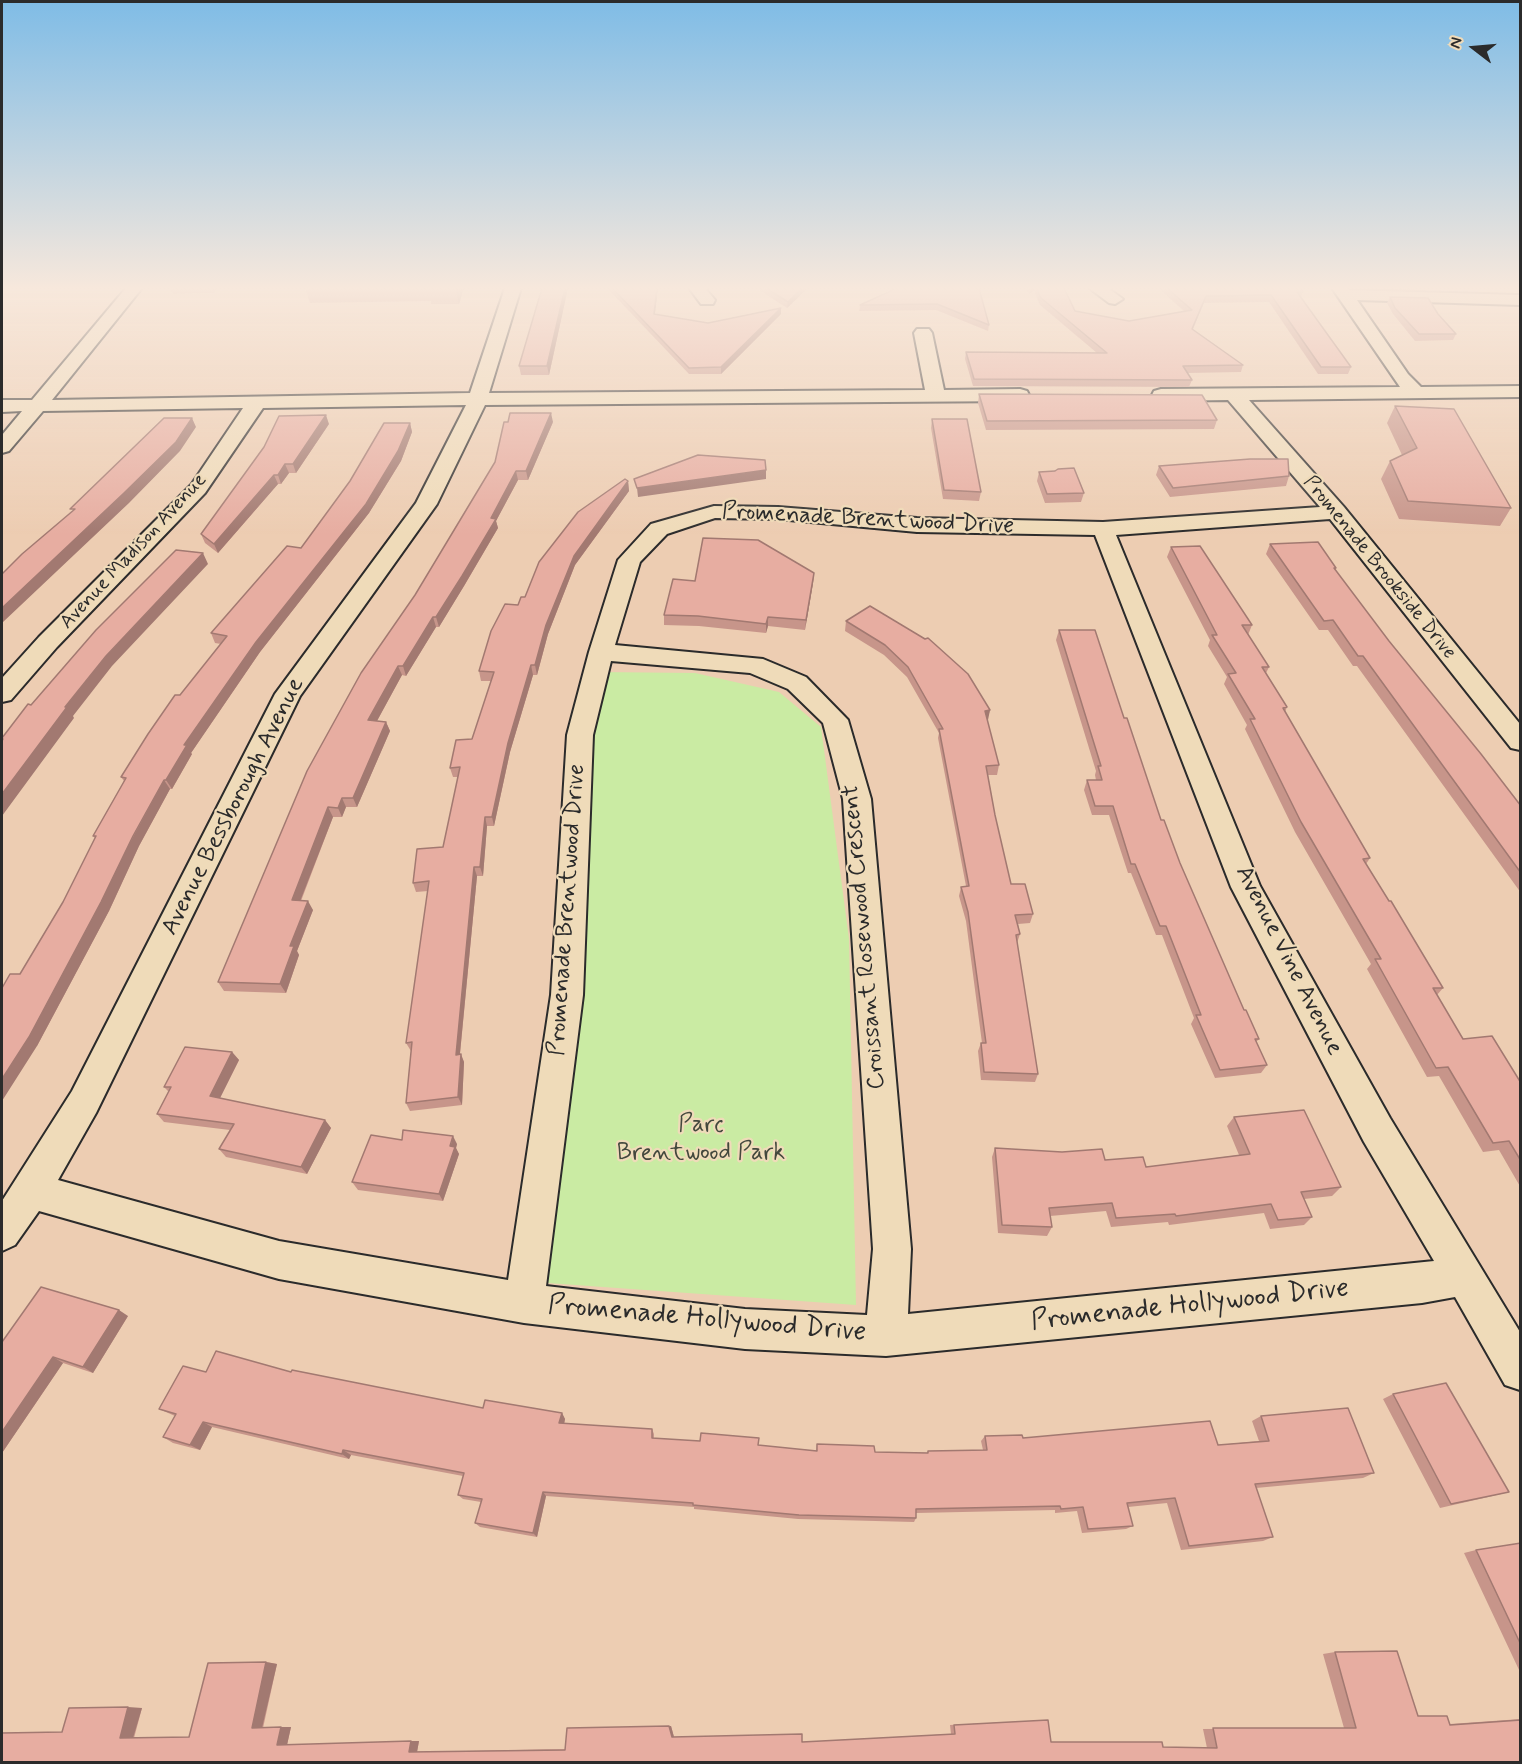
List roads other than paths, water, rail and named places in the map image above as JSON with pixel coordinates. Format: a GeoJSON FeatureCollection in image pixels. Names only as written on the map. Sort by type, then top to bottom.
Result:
{"type":"FeatureCollection","features":[{"type":"Feature","properties":{"kind":"street"},"geometry":{"type":"LineString","coordinates":[[2,447],[67,370]]}},
{"type":"Feature","properties":{"kind":"street","name":"Avenue Bessborough Avenue"},"geometry":{"type":"LineString","coordinates":[[2,1232],[31,1191],[84,1102],[288,694],[426,504],[478,399],[487,370]]}},
{"type":"Feature","properties":{"kind":"street"},"geometry":{"type":"LineString","coordinates":[[930,370],[935,394]]}},
{"type":"Feature","properties":{"kind":"street"},"geometry":{"type":"LineString","coordinates":[[1396,370],[1416,393]]}},
{"type":"Feature","properties":{"kind":"street"},"geometry":{"type":"LineString","coordinates":[[1139,395],[1521,392]]}},
{"type":"Feature","properties":{"kind":"street"},"geometry":{"type":"LineString","coordinates":[[2,406],[935,394],[1043,395]]}},
{"type":"Feature","properties":{"kind":"street","name":"Promenade Brookside Drive"},"geometry":{"type":"LineString","coordinates":[[1235,396],[1336,512],[1521,741]]}},
{"type":"Feature","properties":{"kind":"street","name":"Avenue Madison Avenue"},"geometry":{"type":"LineString","coordinates":[[2,694],[48,642],[198,489],[257,402]]}},
{"type":"Feature","properties":{"kind":"street","name":"Promenade Brentwood Drive"},"geometry":{"type":"LineString","coordinates":[[524,1303],[567,995],[580,735],[601,652],[629,560],[659,529],[714,512],[778,513],[917,525],[1103,529],[1336,512]]}},
{"type":"Feature","properties":{"kind":"street","name":"Avenue Vine Avenue"},"geometry":{"type":"LineString","coordinates":[[1103,529],[1246,887],[1377,1130],[1521,1370]]}},
{"type":"Feature","properties":{"kind":"street","name":"Croissant Rosewood Crescent"},"geometry":{"type":"LineString","coordinates":[[601,652],[754,665],[797,683],[835,720],[857,799],[892,1249],[885,1336]]}},
{"type":"Feature","properties":{"kind":"street","name":"Promenade Hollywood Drive"},"geometry":{"type":"LineString","coordinates":[[31,1191],[279,1260],[524,1303],[745,1329],[885,1336],[1422,1283],[1464,1276]]}},
{"type":"Feature","properties":{"kind":"park label","name":"Parc Brentwood Park"},"geometry":{"type":"Point","coordinates":[701,1140]}}]}
